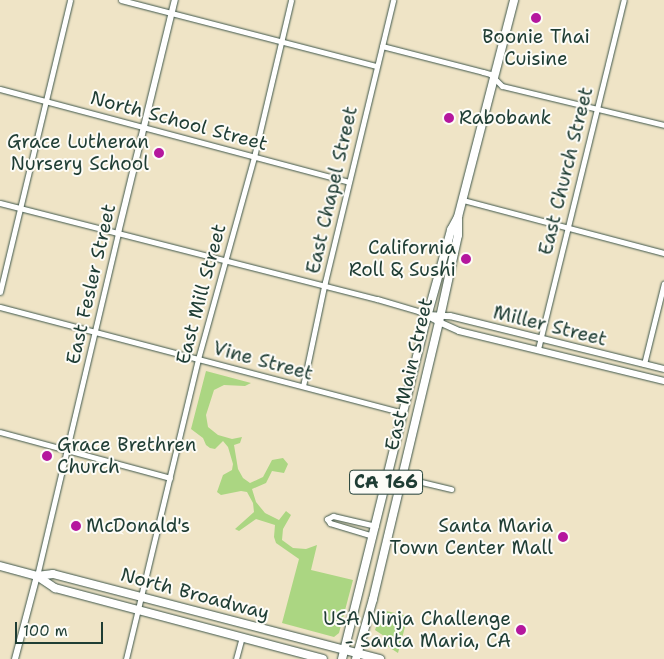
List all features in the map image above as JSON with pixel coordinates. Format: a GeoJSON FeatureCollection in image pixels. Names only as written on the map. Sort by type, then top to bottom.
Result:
{"type":"FeatureCollection","features":[{"type":"Feature","properties":{"kind":"main road","name":"East Main Street"},"geometry":{"type":"LineString","coordinates":[[345,650],[428,315],[434,300],[451,230],[458,217],[463,200],[492,77],[514,0]]}},
{"type":"Feature","properties":{"kind":"main road","name":"East Main Street"},"geometry":{"type":"LineString","coordinates":[[357,656],[440,318],[458,235],[458,217]]}},
{"type":"Feature","properties":{"kind":"main road","name":"North Broadway"},"geometry":{"type":"LineString","coordinates":[[0,566],[37,576],[55,588],[324,659]]}},
{"type":"Feature","properties":{"kind":"main road","name":"North Broadway"},"geometry":{"type":"LineString","coordinates":[[37,576],[54,574],[345,650],[357,656],[380,659]]}},
{"type":"Feature","properties":{"kind":"main road","name":"CA 166"},"geometry":{"type":"LineString","coordinates":[[342,659],[345,650]]}},
{"type":"Feature","properties":{"kind":"street"},"geometry":{"type":"LineString","coordinates":[[0,292],[70,0]]}},
{"type":"Feature","properties":{"kind":"street"},"geometry":{"type":"LineString","coordinates":[[121,0],[377,66]]}},
{"type":"Feature","properties":{"kind":"street","name":"East Fesler Street"},"geometry":{"type":"LineString","coordinates":[[37,576],[175,0]]}},
{"type":"Feature","properties":{"kind":"street","name":"East Mill Street"},"geometry":{"type":"LineString","coordinates":[[126,659],[198,359],[254,157],[292,0]]}},
{"type":"Feature","properties":{"kind":"street","name":"East Chapel Street"},"geometry":{"type":"LineString","coordinates":[[303,386],[349,182],[393,0]]}},
{"type":"Feature","properties":{"kind":"street","name":"East Church Street"},"geometry":{"type":"LineString","coordinates":[[538,349],[624,0]]}},
{"type":"Feature","properties":{"kind":"street"},"geometry":{"type":"LineString","coordinates":[[382,46],[492,77],[502,86],[664,125]]}},
{"type":"Feature","properties":{"kind":"street","name":"North School Street"},"geometry":{"type":"LineString","coordinates":[[0,89],[349,182]]}},
{"type":"Feature","properties":{"kind":"street"},"geometry":{"type":"LineString","coordinates":[[463,200],[664,253]]}},
{"type":"Feature","properties":{"kind":"street"},"geometry":{"type":"LineString","coordinates":[[0,203],[225,262],[377,299],[428,315]]}},
{"type":"Feature","properties":{"kind":"street"},"geometry":{"type":"LineString","coordinates":[[644,364],[664,283]]}},
{"type":"Feature","properties":{"kind":"street","name":"Vine Street"},"geometry":{"type":"LineString","coordinates":[[0,307],[403,413]]}},
{"type":"Feature","properties":{"kind":"street","name":"Miller Street"},"geometry":{"type":"LineString","coordinates":[[428,315],[540,339],[664,369]]}},
{"type":"Feature","properties":{"kind":"street","name":"Miller Street"},"geometry":{"type":"LineString","coordinates":[[440,318],[460,331],[664,381]]}},
{"type":"Feature","properties":{"kind":"street"},"geometry":{"type":"LineString","coordinates":[[0,432],[170,478]]}},
{"type":"Feature","properties":{"kind":"street"},"geometry":{"type":"LineString","coordinates":[[388,474],[451,489]]}},
{"type":"Feature","properties":{"kind":"street"},"geometry":{"type":"LineString","coordinates":[[373,536],[330,523],[327,519],[333,516],[376,526]]}},
{"type":"Feature","properties":{"kind":"street"},"geometry":{"type":"LineString","coordinates":[[15,659],[37,576]]}},
{"type":"Feature","properties":{"kind":"street"},"geometry":{"type":"LineString","coordinates":[[236,659],[242,638]]}},
{"type":"Feature","properties":{"kind":"green space"},"geometry":{"type":"Polygon","coordinates":[[[206,371],[251,383],[245,386],[224,385],[214,390],[206,415],[208,427],[218,435],[232,439],[242,437],[240,443],[234,445],[238,469],[243,478],[250,483],[263,477],[272,460],[283,458],[288,464],[284,473],[272,471],[266,483],[252,489],[256,502],[265,513],[279,520],[286,511],[291,515],[283,529],[282,540],[293,548],[306,549],[317,545],[311,570],[353,580],[339,633],[334,637],[282,623],[299,559],[276,543],[274,537],[275,525],[256,519],[239,531],[235,529],[254,512],[253,503],[247,492],[241,491],[221,495],[217,492],[223,475],[232,470],[233,464],[228,447],[223,441],[215,449],[210,448],[206,445],[203,438],[191,429],[206,371]]]}},
{"type":"Feature","properties":{"kind":"green space"},"geometry":{"type":"Polygon","coordinates":[[[382,610],[408,616],[398,653],[387,646],[383,641],[384,636],[375,630],[382,610]]]}},
{"type":"Feature","properties":{"kind":"place","name":"Boonie Thai Cuisine"},"geometry":{"type":"Point","coordinates":[536,18]}},
{"type":"Feature","properties":{"kind":"place","name":"Rabobank"},"geometry":{"type":"Point","coordinates":[449,118]}},
{"type":"Feature","properties":{"kind":"place","name":"Grace Lutheran Nursery School"},"geometry":{"type":"Point","coordinates":[159,153]}},
{"type":"Feature","properties":{"kind":"place","name":"California Roll & Sushi"},"geometry":{"type":"Point","coordinates":[466,259]}},
{"type":"Feature","properties":{"kind":"place","name":"Grace Brethren Church"},"geometry":{"type":"Point","coordinates":[47,456]}},
{"type":"Feature","properties":{"kind":"place","name":"McDonald's"},"geometry":{"type":"Point","coordinates":[76,526]}},
{"type":"Feature","properties":{"kind":"place","name":"Santa Maria Town Center Mall"},"geometry":{"type":"Point","coordinates":[563,537]}},
{"type":"Feature","properties":{"kind":"place","name":"USA Ninja Challenge - Santa Maria, CA"},"geometry":{"type":"Point","coordinates":[521,630]}}]}
